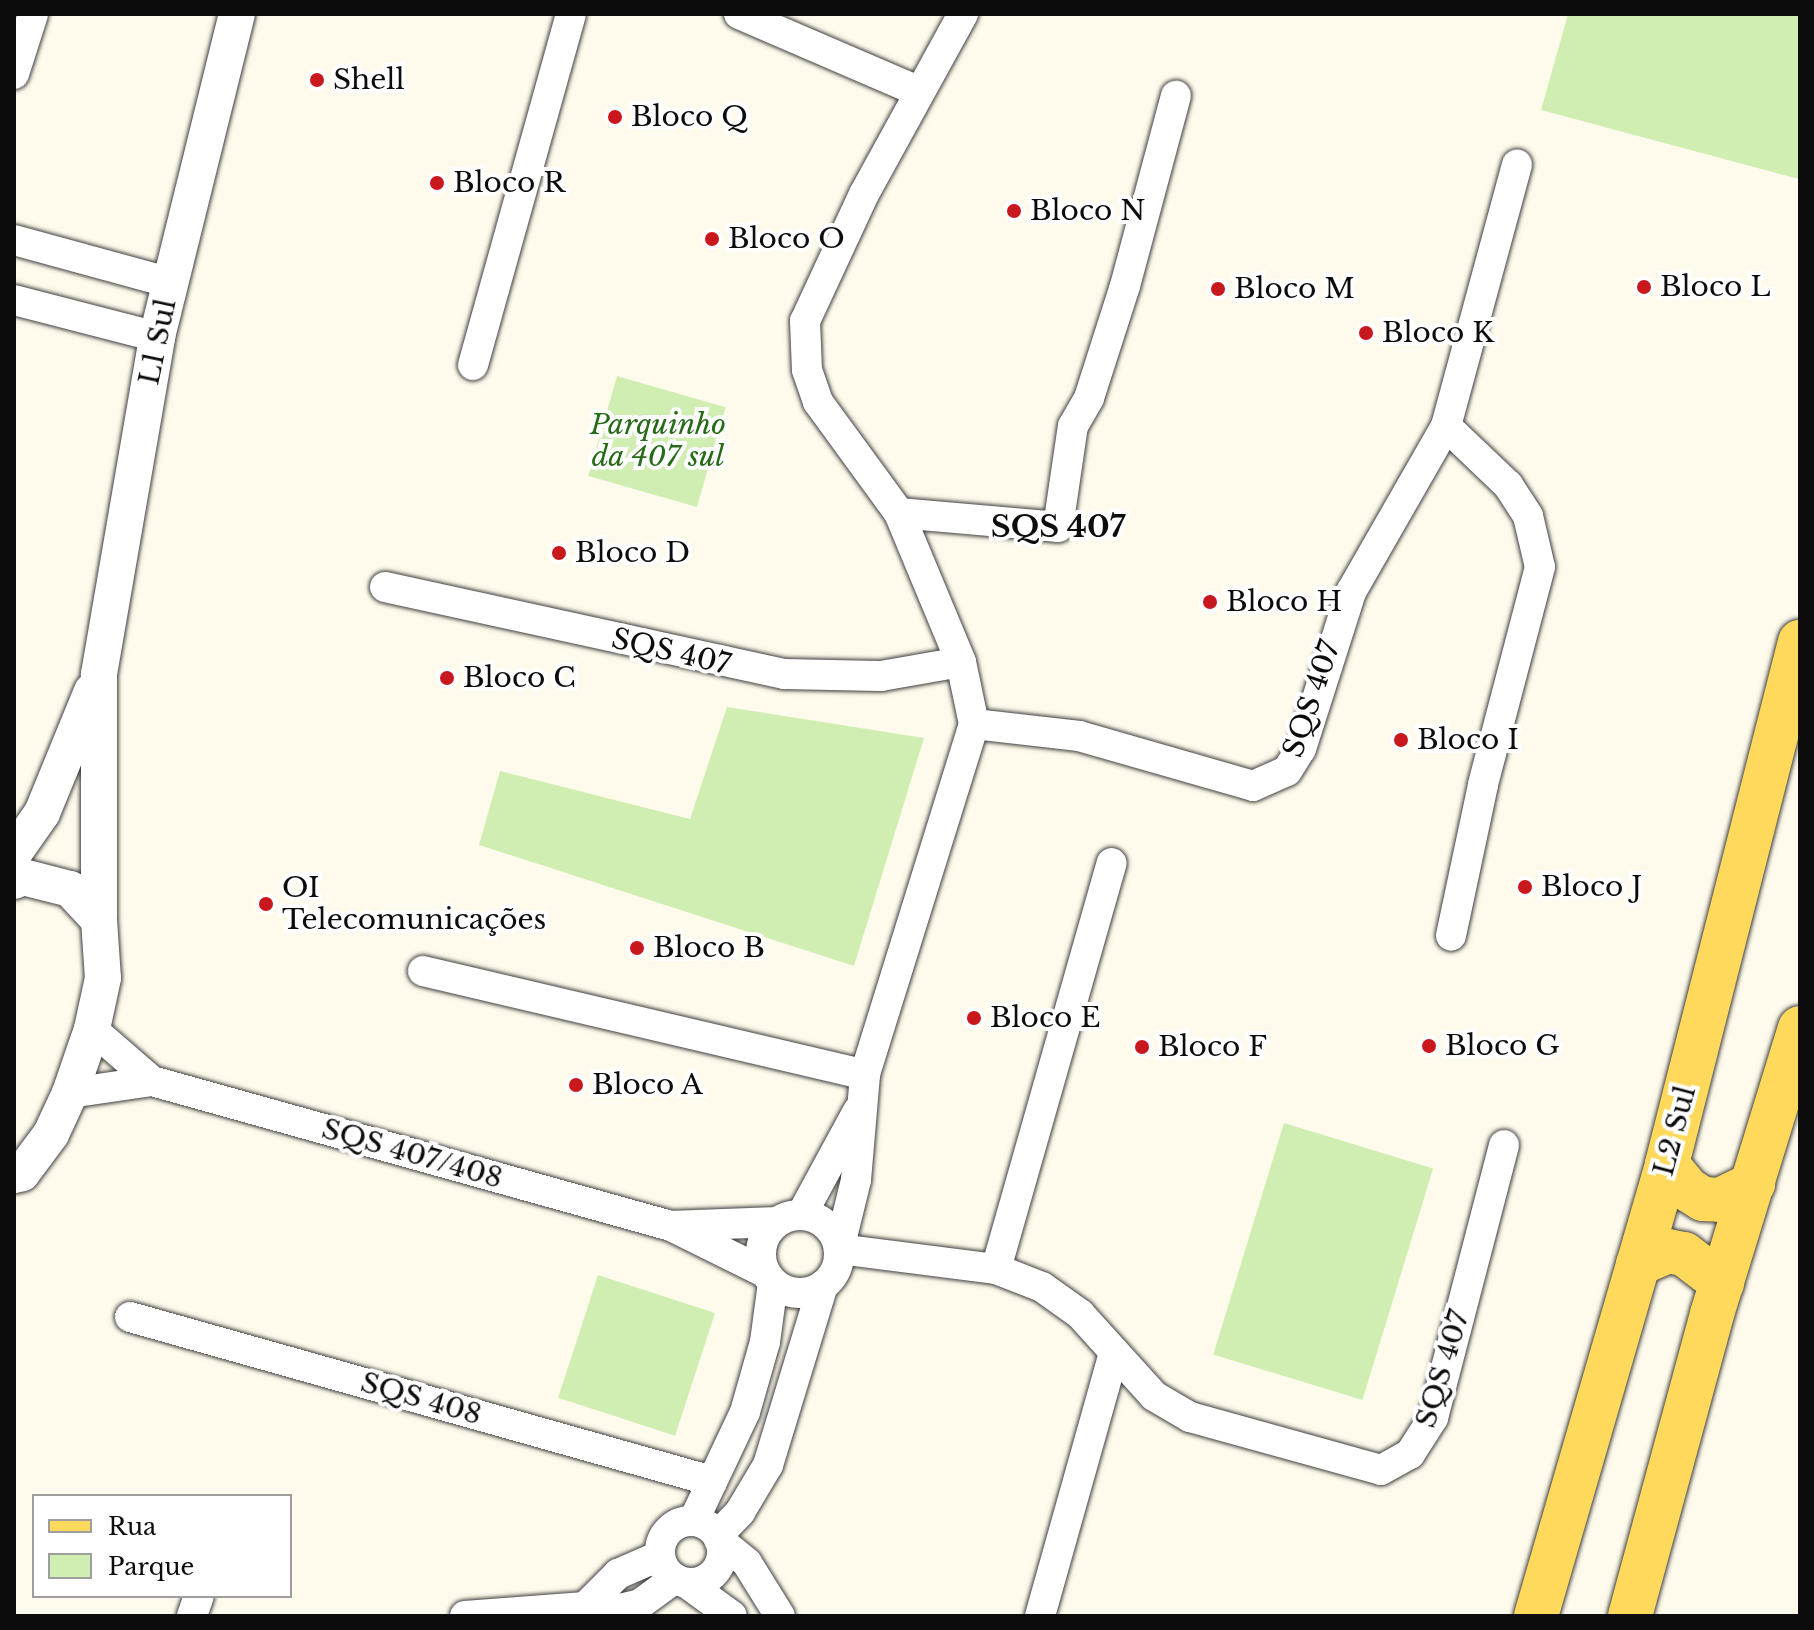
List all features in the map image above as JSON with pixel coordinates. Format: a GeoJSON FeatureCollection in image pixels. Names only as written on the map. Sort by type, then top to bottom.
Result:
{"type":"FeatureCollection","features":[{"type":"Feature","properties":{"kind":"main road","name":"L2 Sul"},"geometry":{"type":"LineString","coordinates":[[1536,1616],[1667,1164],[1800,642]]}},
{"type":"Feature","properties":{"kind":"main road"},"geometry":{"type":"LineString","coordinates":[[1630,1616],[1722,1283],[1800,1028]]}},
{"type":"Feature","properties":{"kind":"main road"},"geometry":{"type":"LineString","coordinates":[[1667,1164],[1687,1189],[1703,1199],[1720,1200],[1753,1184]]}},
{"type":"Feature","properties":{"kind":"main road"},"geometry":{"type":"LineString","coordinates":[[1638,1264],[1668,1251],[1684,1254],[1722,1283]]}},
{"type":"Feature","properties":{"kind":"street"},"geometry":{"type":"LineString","coordinates":[[14,74],[33,14]]}},
{"type":"Feature","properties":{"kind":"street","name":"L1 Sul"},"geometry":{"type":"LineString","coordinates":[[17,1177],[51,1134],[70,1093],[92,1029],[103,978],[99,920],[99,674],[157,337],[237,14]]}},
{"type":"Feature","properties":{"kind":"street"},"geometry":{"type":"LineString","coordinates":[[473,365],[571,14]]}},
{"type":"Feature","properties":{"kind":"street"},"geometry":{"type":"LineString","coordinates":[[739,14],[918,91]]}},
{"type":"Feature","properties":{"kind":"street"},"geometry":{"type":"LineString","coordinates":[[769,1278],[798,1293],[823,1285],[833,1275],[856,1180],[865,1075],[974,724],[961,662],[899,513],[818,402],[803,344],[816,291],[918,91],[963,14]]}},
{"type":"Feature","properties":{"kind":"street"},"geometry":{"type":"LineString","coordinates":[[899,513],[1058,527],[1073,426],[1089,398],[1125,286],[1176,96]]}},
{"type":"Feature","properties":{"kind":"street","name":"SQS 407"},"geometry":{"type":"LineString","coordinates":[[974,724],[1079,736],[1253,786],[1275,781],[1301,749],[1351,592],[1446,426],[1517,164]]}},
{"type":"Feature","properties":{"kind":"street"},"geometry":{"type":"LineString","coordinates":[[14,240],[171,283]]}},
{"type":"Feature","properties":{"kind":"street"},"geometry":{"type":"LineString","coordinates":[[14,300],[157,337]]}},
{"type":"Feature","properties":{"kind":"street"},"geometry":{"type":"LineString","coordinates":[[1446,426],[1481,454],[1508,485],[1528,516],[1540,567],[1483,785],[1451,936]]}},
{"type":"Feature","properties":{"kind":"street","name":"SQS 407"},"geometry":{"type":"LineString","coordinates":[[385,587],[785,674],[881,676],[961,662]]}},
{"type":"Feature","properties":{"kind":"street","name":"L1 Sul"},"geometry":{"type":"LineString","coordinates":[[14,853],[42,813],[99,674]]}},
{"type":"Feature","properties":{"kind":"street"},"geometry":{"type":"LineString","coordinates":[[14,837],[42,813]]}},
{"type":"Feature","properties":{"kind":"street"},"geometry":{"type":"LineString","coordinates":[[996,1269],[1112,863]]}},
{"type":"Feature","properties":{"kind":"street"},"geometry":{"type":"LineString","coordinates":[[14,881],[23,877],[70,889],[99,920]]}},
{"type":"Feature","properties":{"kind":"street"},"geometry":{"type":"LineString","coordinates":[[423,971],[865,1075]]}},
{"type":"Feature","properties":{"kind":"street","name":"SQS 407/408"},"geometry":{"type":"LineString","coordinates":[[92,1029],[152,1081]]}},
{"type":"Feature","properties":{"kind":"street","name":"SQS 407/408"},"geometry":{"type":"LineString","coordinates":[[70,1093],[152,1081],[671,1226],[769,1278]]}},
{"type":"Feature","properties":{"kind":"street"},"geometry":{"type":"LineString","coordinates":[[585,1607],[618,1574],[713,1574],[721,1562],[710,1532],[712,1481],[749,1397],[765,1342],[769,1278],[761,1245],[789,1218],[861,1106]]}},
{"type":"Feature","properties":{"kind":"street","name":"SQS 407"},"geometry":{"type":"LineString","coordinates":[[839,1249],[996,1269],[1042,1287],[1080,1314],[1154,1396],[1190,1417],[1381,1470],[1396,1464],[1421,1441],[1433,1418],[1504,1145]]}},
{"type":"Feature","properties":{"kind":"street"},"geometry":{"type":"LineString","coordinates":[[789,1218],[827,1225],[839,1249]]}},
{"type":"Feature","properties":{"kind":"street","name":"SQS 407/408"},"geometry":{"type":"LineString","coordinates":[[671,1226],[789,1218]]}},
{"type":"Feature","properties":{"kind":"street"},"geometry":{"type":"LineString","coordinates":[[710,1532],[759,1484],[787,1411],[823,1285]]}},
{"type":"Feature","properties":{"kind":"street","name":"SQS 408"},"geometry":{"type":"LineString","coordinates":[[130,1317],[712,1481]]}},
{"type":"Feature","properties":{"kind":"street"},"geometry":{"type":"LineString","coordinates":[[1040,1616],[1114,1352]]}},
{"type":"Feature","properties":{"kind":"street"},"geometry":{"type":"LineString","coordinates":[[749,1397],[787,1411]]}},
{"type":"Feature","properties":{"kind":"street"},"geometry":{"type":"LineString","coordinates":[[732,1616],[673,1573],[668,1530],[710,1532],[747,1563],[780,1616]]}},
{"type":"Feature","properties":{"kind":"street"},"geometry":{"type":"LineString","coordinates":[[465,1616],[585,1607],[639,1610],[673,1573]]}},
{"type":"Feature","properties":{"kind":"green space"},"geometry":{"type":"Polygon","coordinates":[[[1568,14],[1800,14],[1799,179],[1541,110],[1568,14]]]}},
{"type":"Feature","properties":{"kind":"green space","name":"Parquinho da 407 sul"},"geometry":{"type":"Polygon","coordinates":[[[617,376],[726,407],[697,507],[588,476],[617,376]]]}},
{"type":"Feature","properties":{"kind":"green space"},"geometry":{"type":"Polygon","coordinates":[[[727,707],[924,738],[854,966],[479,845],[500,771],[690,819],[727,707]]]}},
{"type":"Feature","properties":{"kind":"green space"},"geometry":{"type":"Polygon","coordinates":[[[1284,1123],[1433,1169],[1362,1400],[1213,1354],[1284,1123]]]}},
{"type":"Feature","properties":{"kind":"green space"},"geometry":{"type":"Polygon","coordinates":[[[598,1275],[715,1313],[675,1436],[558,1398],[598,1275]]]}},
{"type":"Feature","properties":{"kind":"place","name":"Shell"},"geometry":{"type":"Point","coordinates":[317,80]}},
{"type":"Feature","properties":{"kind":"place","name":"Bloco Q"},"geometry":{"type":"Point","coordinates":[615,117]}},
{"type":"Feature","properties":{"kind":"place","name":"Bloco R"},"geometry":{"type":"Point","coordinates":[437,183]}},
{"type":"Feature","properties":{"kind":"place","name":"Bloco N"},"geometry":{"type":"Point","coordinates":[1014,211]}},
{"type":"Feature","properties":{"kind":"place","name":"Bloco O"},"geometry":{"type":"Point","coordinates":[712,239]}},
{"type":"Feature","properties":{"kind":"place","name":"Bloco L"},"geometry":{"type":"Point","coordinates":[1644,287]}},
{"type":"Feature","properties":{"kind":"place","name":"Bloco M"},"geometry":{"type":"Point","coordinates":[1218,289]}},
{"type":"Feature","properties":{"kind":"place","name":"Bloco K"},"geometry":{"type":"Point","coordinates":[1366,333]}},
{"type":"Feature","properties":{"kind":"place","name":"Bloco D"},"geometry":{"type":"Point","coordinates":[559,553]}},
{"type":"Feature","properties":{"kind":"place","name":"Bloco H"},"geometry":{"type":"Point","coordinates":[1210,602]}},
{"type":"Feature","properties":{"kind":"place","name":"Bloco C"},"geometry":{"type":"Point","coordinates":[447,678]}},
{"type":"Feature","properties":{"kind":"place","name":"Bloco I"},"geometry":{"type":"Point","coordinates":[1401,740]}},
{"type":"Feature","properties":{"kind":"place","name":"Bloco J"},"geometry":{"type":"Point","coordinates":[1525,887]}},
{"type":"Feature","properties":{"kind":"place","name":"OI Telecomunicações"},"geometry":{"type":"Point","coordinates":[266,904]}},
{"type":"Feature","properties":{"kind":"place","name":"Bloco B"},"geometry":{"type":"Point","coordinates":[637,948]}},
{"type":"Feature","properties":{"kind":"place","name":"Bloco E"},"geometry":{"type":"Point","coordinates":[974,1018]}},
{"type":"Feature","properties":{"kind":"place","name":"Bloco G"},"geometry":{"type":"Point","coordinates":[1429,1046]}},
{"type":"Feature","properties":{"kind":"place","name":"Bloco F"},"geometry":{"type":"Point","coordinates":[1142,1047]}},
{"type":"Feature","properties":{"kind":"place","name":"Bloco A"},"geometry":{"type":"Point","coordinates":[576,1085]}},
{"type":"Feature","properties":{"kind":"district","name":"SQS 407"},"geometry":{"type":"Point","coordinates":[1058,527]}}]}
